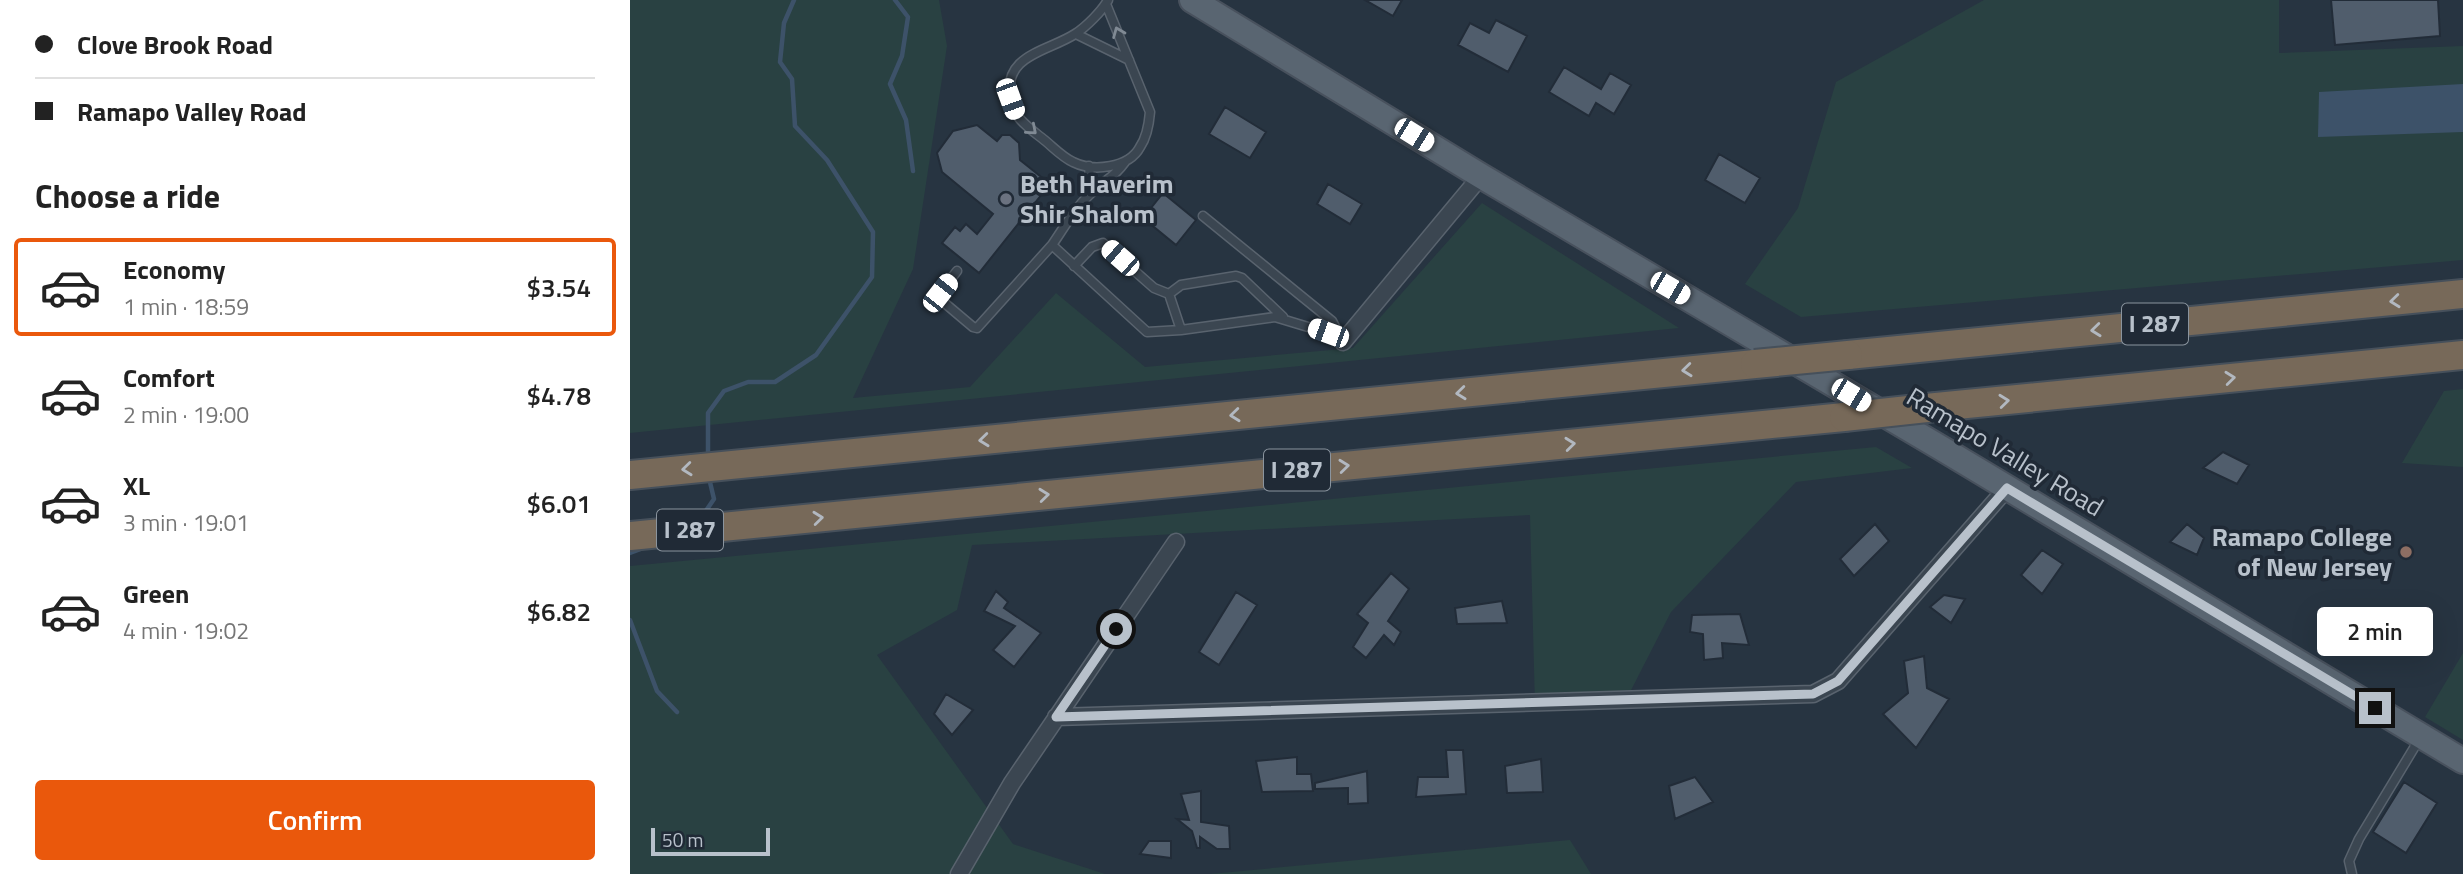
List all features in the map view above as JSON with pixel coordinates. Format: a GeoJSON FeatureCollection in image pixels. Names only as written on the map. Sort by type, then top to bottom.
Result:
{"type":"FeatureCollection","features":[{"type":"Feature","properties":{"kind":"highway","name":"I 287"},"geometry":{"type":"LineString","coordinates":[[630,475],[2463,294]]}},
{"type":"Feature","properties":{"kind":"highway","name":"I 287"},"geometry":{"type":"LineString","coordinates":[[630,536],[2463,355]]}},
{"type":"Feature","properties":{"kind":"main road","name":"Ramapo Valley Road"},"geometry":{"type":"LineString","coordinates":[[1192,0],[1481,176],[2463,761]]}},
{"type":"Feature","properties":{"kind":"street"},"geometry":{"type":"LineString","coordinates":[[1343,342],[1481,176]]}},
{"type":"Feature","properties":{"kind":"street"},"geometry":{"type":"LineString","coordinates":[[1056,717],[1813,694],[1838,681],[2007,488]]}},
{"type":"Feature","properties":{"kind":"street"},"geometry":{"type":"LineString","coordinates":[[959,874],[1012,783],[1176,542]]}},
{"type":"Feature","properties":{"kind":"lane"},"geometry":{"type":"LineString","coordinates":[[957,271],[940,293],[941,300],[977,328],[1052,245],[1080,206],[1097,188],[1113,178],[1125,162],[1140,149],[1150,112],[1107,2],[1076,34],[1022,59],[1012,77],[1010,99],[1016,115],[1073,162],[1097,168],[1125,162]]}},
{"type":"Feature","properties":{"kind":"lane"},"geometry":{"type":"LineString","coordinates":[[1076,34],[1129,60]]}},
{"type":"Feature","properties":{"kind":"lane"},"geometry":{"type":"LineString","coordinates":[[1089,166],[1090,179],[1097,188]]}},
{"type":"Feature","properties":{"kind":"lane"},"geometry":{"type":"LineString","coordinates":[[1203,216],[1332,321],[1343,342]]}},
{"type":"Feature","properties":{"kind":"lane"},"geometry":{"type":"LineString","coordinates":[[1074,266],[1092,247],[1103,243],[1154,288],[1168,295],[1181,330]]}},
{"type":"Feature","properties":{"kind":"lane"},"geometry":{"type":"LineString","coordinates":[[1052,245],[1147,332],[1283,317]]}},
{"type":"Feature","properties":{"kind":"lane"},"geometry":{"type":"LineString","coordinates":[[1168,295],[1181,285],[1236,276],[1242,278],[1283,317],[1328,333],[1343,342]]}},
{"type":"Feature","properties":{"kind":"lane"},"geometry":{"type":"LineString","coordinates":[[2352,874],[2349,861],[2358,839],[2421,736]]}},
{"type":"Feature","properties":{"kind":"green space"},"geometry":{"type":"Polygon","coordinates":[[[630,0],[939,0],[947,46],[913,269],[853,398],[970,387],[1056,293],[1145,367],[1353,348],[1482,203],[1679,328],[630,433],[630,0]]]}},
{"type":"Feature","properties":{"kind":"green space"},"geometry":{"type":"Polygon","coordinates":[[[1984,0],[2279,0],[2279,53],[2463,46],[2463,260],[1801,317],[1745,284],[1798,208],[1836,82],[1984,0]]]}},
{"type":"Feature","properties":{"kind":"green space"},"geometry":{"type":"Polygon","coordinates":[[[2463,389],[2463,467],[2402,463],[2444,391],[2463,389]]]}},
{"type":"Feature","properties":{"kind":"green space"},"geometry":{"type":"Polygon","coordinates":[[[1876,447],[1912,468],[1796,482],[1671,612],[1626,700],[1535,706],[1530,515],[972,545],[957,610],[877,655],[1013,844],[1105,874],[630,874],[630,566],[1876,447]]]}},
{"type":"Feature","properties":{"kind":"green space"},"geometry":{"type":"Polygon","coordinates":[[[2463,653],[2463,740],[2425,717],[2463,653]]]}},
{"type":"Feature","properties":{"kind":"green space"},"geometry":{"type":"Polygon","coordinates":[[[1570,840],[1591,874],[1210,874],[1570,840]]]}},
{"type":"Feature","properties":{"kind":"water"},"geometry":{"type":"Polygon","coordinates":[[[2463,84],[2463,132],[2318,137],[2319,92],[2463,84]]]}},
{"type":"Feature","properties":{"kind":"building"},"geometry":{"type":"Polygon","coordinates":[[[1365,0],[1402,0],[1393,16],[1365,0]]]}},
{"type":"Feature","properties":{"kind":"building"},"geometry":{"type":"Polygon","coordinates":[[[2331,0],[2438,0],[2440,36],[2335,45],[2331,0]]]}},
{"type":"Feature","properties":{"kind":"building"},"geometry":{"type":"Polygon","coordinates":[[[1496,20],[1527,36],[1508,72],[1458,45],[1470,23],[1489,33],[1496,20]]]}},
{"type":"Feature","properties":{"kind":"building"},"geometry":{"type":"Polygon","coordinates":[[[1564,67],[1601,89],[1610,73],[1631,85],[1614,114],[1596,103],[1589,116],[1549,92],[1564,67]]]}},
{"type":"Feature","properties":{"kind":"building"},"geometry":{"type":"Polygon","coordinates":[[[1225,107],[1266,132],[1250,158],[1209,134],[1225,107]]]}},
{"type":"Feature","properties":{"kind":"building","name":"Beth Haverim Shir Shalom"},"geometry":{"type":"Polygon","coordinates":[[[977,125],[997,141],[1002,135],[1010,135],[1019,143],[1020,160],[1050,184],[979,273],[942,243],[955,227],[960,231],[966,224],[977,234],[993,214],[942,172],[937,153],[953,131],[977,125]]]}},
{"type":"Feature","properties":{"kind":"building"},"geometry":{"type":"Polygon","coordinates":[[[1719,154],[1760,178],[1745,203],[1705,180],[1719,154]]]}},
{"type":"Feature","properties":{"kind":"building"},"geometry":{"type":"Polygon","coordinates":[[[1328,184],[1362,204],[1350,224],[1317,204],[1328,184]]]}},
{"type":"Feature","properties":{"kind":"building"},"geometry":{"type":"Polygon","coordinates":[[[1163,193],[1196,220],[1176,245],[1143,218],[1163,193]]]}},
{"type":"Feature","properties":{"kind":"building"},"geometry":{"type":"Polygon","coordinates":[[[2223,452],[2249,465],[2237,484],[2203,468],[2223,452]]]}},
{"type":"Feature","properties":{"kind":"building"},"geometry":{"type":"Polygon","coordinates":[[[1875,524],[1889,541],[1854,576],[1840,559],[1875,524]]]}},
{"type":"Feature","properties":{"kind":"building"},"geometry":{"type":"Polygon","coordinates":[[[2187,524],[2204,538],[2197,555],[2170,542],[2187,524]]]}},
{"type":"Feature","properties":{"kind":"building"},"geometry":{"type":"Polygon","coordinates":[[[2042,550],[2063,564],[2042,594],[2021,575],[2042,550]]]}},
{"type":"Feature","properties":{"kind":"building"},"geometry":{"type":"Polygon","coordinates":[[[1391,573],[1409,589],[1388,621],[1401,632],[1394,645],[1384,635],[1366,658],[1353,647],[1368,623],[1357,614],[1391,573]]]}},
{"type":"Feature","properties":{"kind":"building"},"geometry":{"type":"Polygon","coordinates":[[[996,591],[1008,602],[1004,608],[1041,633],[1014,667],[993,650],[1015,626],[984,611],[996,591]]]}},
{"type":"Feature","properties":{"kind":"building"},"geometry":{"type":"Polygon","coordinates":[[[1236,592],[1257,605],[1219,665],[1199,652],[1236,592]]]}},
{"type":"Feature","properties":{"kind":"building"},"geometry":{"type":"Polygon","coordinates":[[[1944,595],[1965,599],[1951,623],[1930,607],[1944,595]]]}},
{"type":"Feature","properties":{"kind":"building"},"geometry":{"type":"Polygon","coordinates":[[[1502,601],[1507,623],[1457,624],[1455,608],[1502,601]]]}},
{"type":"Feature","properties":{"kind":"building"},"geometry":{"type":"Polygon","coordinates":[[[1740,614],[1749,645],[1722,643],[1723,658],[1704,660],[1703,634],[1690,632],[1692,615],[1740,614]]]}},
{"type":"Feature","properties":{"kind":"building"},"geometry":{"type":"Polygon","coordinates":[[[1924,656],[1927,688],[1949,699],[1916,748],[1883,714],[1908,693],[1904,661],[1924,656]]]}},
{"type":"Feature","properties":{"kind":"building"},"geometry":{"type":"Polygon","coordinates":[[[946,694],[973,710],[952,735],[934,714],[946,694]]]}},
{"type":"Feature","properties":{"kind":"building"},"geometry":{"type":"Polygon","coordinates":[[[1446,750],[1463,750],[1466,794],[1416,797],[1418,777],[1448,777],[1446,750]]]}},
{"type":"Feature","properties":{"kind":"building"},"geometry":{"type":"Polygon","coordinates":[[[1297,757],[1297,774],[1311,774],[1313,791],[1262,792],[1256,761],[1297,757]]]}},
{"type":"Feature","properties":{"kind":"building"},"geometry":{"type":"Polygon","coordinates":[[[1541,759],[1543,792],[1507,793],[1505,766],[1541,759]]]}},
{"type":"Feature","properties":{"kind":"building"},"geometry":{"type":"Polygon","coordinates":[[[1367,771],[1368,803],[1348,804],[1348,788],[1315,789],[1315,783],[1367,771]]]}},
{"type":"Feature","properties":{"kind":"building"},"geometry":{"type":"Polygon","coordinates":[[[1695,777],[1713,802],[1675,819],[1669,786],[1695,777]]]}},
{"type":"Feature","properties":{"kind":"building"},"geometry":{"type":"Polygon","coordinates":[[[2404,782],[2437,803],[2406,853],[2373,832],[2404,782]]]}},
{"type":"Feature","properties":{"kind":"building"},"geometry":{"type":"Polygon","coordinates":[[[1201,791],[1201,822],[1229,826],[1230,849],[1217,849],[1200,837],[1200,848],[1197,848],[1192,831],[1177,819],[1189,820],[1181,794],[1201,791]]]}},
{"type":"Feature","properties":{"kind":"building"},"geometry":{"type":"Polygon","coordinates":[[[1149,841],[1171,841],[1171,858],[1140,854],[1149,841]]]}},
{"type":"Feature","properties":{"kind":"waterway"},"geometry":{"type":"LineString","coordinates":[[708,459],[708,413],[724,391],[748,382],[775,382],[816,355],[872,277],[873,232],[827,160],[795,126],[792,79],[780,62],[784,23],[794,0]]}},
{"type":"Feature","properties":{"kind":"waterway"},"geometry":{"type":"LineString","coordinates":[[895,0],[908,17],[902,56],[890,84],[906,120],[913,171]]}},
{"type":"Feature","properties":{"kind":"waterway"},"geometry":{"type":"LineString","coordinates":[[701,518],[714,499],[709,478]]}},
{"type":"Feature","properties":{"kind":"waterway"},"geometry":{"type":"LineString","coordinates":[[630,553],[646,547]]}},
{"type":"Feature","properties":{"kind":"waterway"},"geometry":{"type":"LineString","coordinates":[[630,620],[657,691],[677,712]]}},
{"type":"Feature","properties":{"kind":"place","name":"Beth Haverim Shir Shalom"},"geometry":{"type":"Point","coordinates":[1006,199]}},
{"type":"Feature","properties":{"kind":"place","name":"Ramapo College of New Jersey"},"geometry":{"type":"Point","coordinates":[2406,552]}},
{"type":"Feature","properties":{"kind":"route"},"geometry":{"type":"LineString","coordinates":[[1116,629],[1056,717],[1813,694],[1838,681],[2007,488],[2375,708]]}}]}
